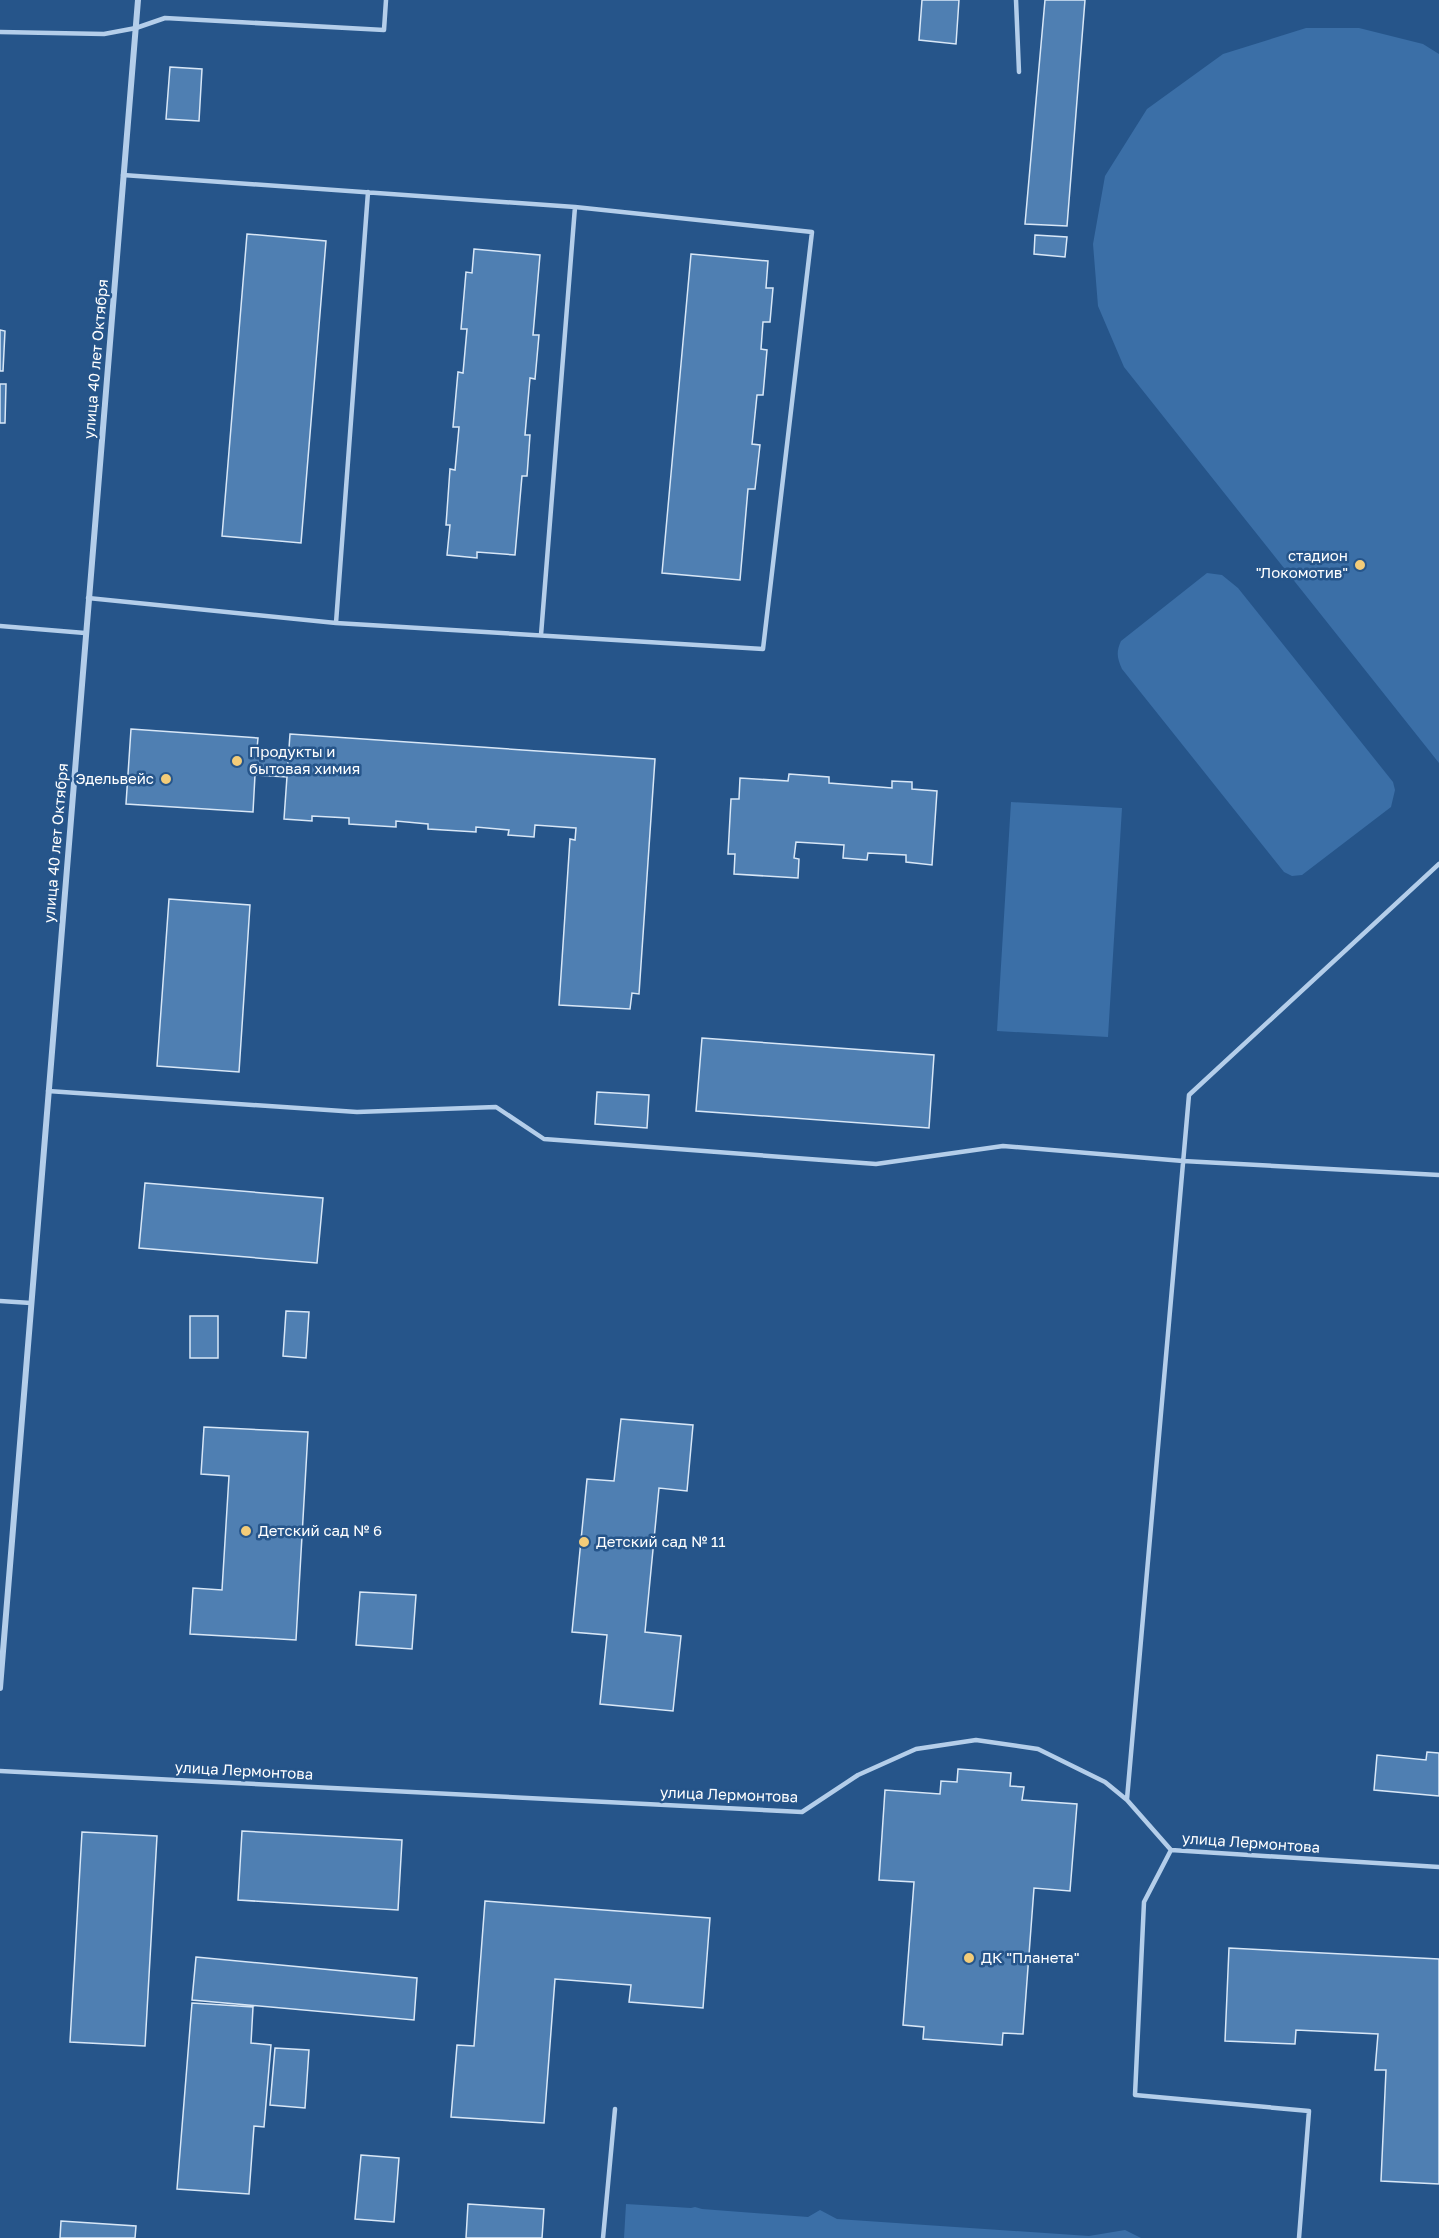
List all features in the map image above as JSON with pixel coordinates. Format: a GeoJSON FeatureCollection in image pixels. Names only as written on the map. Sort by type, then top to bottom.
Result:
{"type":"FeatureCollection","features":[{"type":"Feature","properties":{"kind":"street","name":"улица 40 лет Октября"},"geometry":{"type":"LineString","coordinates":[[0,1688],[138,0]]}},
{"type":"Feature","properties":{"kind":"lane"},"geometry":{"type":"LineString","coordinates":[[0,32],[104,34],[136,28],[165,18],[384,30],[386,0]]}},
{"type":"Feature","properties":{"kind":"lane"},"geometry":{"type":"LineString","coordinates":[[1016,0],[1018,72]]}},
{"type":"Feature","properties":{"kind":"lane"},"geometry":{"type":"LineString","coordinates":[[88,598],[336,623],[764,649],[812,232],[575,207],[123,175]]}},
{"type":"Feature","properties":{"kind":"lane"},"geometry":{"type":"LineString","coordinates":[[336,623],[368,192]]}},
{"type":"Feature","properties":{"kind":"lane"},"geometry":{"type":"LineString","coordinates":[[541,636],[575,207]]}},
{"type":"Feature","properties":{"kind":"lane"},"geometry":{"type":"LineString","coordinates":[[0,626],[85,633]]}},
{"type":"Feature","properties":{"kind":"lane"},"geometry":{"type":"LineString","coordinates":[[1127,1800],[1189,1095],[1439,864]]}},
{"type":"Feature","properties":{"kind":"lane"},"geometry":{"type":"LineString","coordinates":[[48,1091],[357,1112],[496,1107],[544,1139],[876,1164],[1003,1146],[1183,1161],[1439,1175]]}},
{"type":"Feature","properties":{"kind":"lane"},"geometry":{"type":"LineString","coordinates":[[0,1301],[31,1303]]}},
{"type":"Feature","properties":{"kind":"lane","name":"улица Лермонтова"},"geometry":{"type":"LineString","coordinates":[[0,1771],[802,1812],[858,1775],[916,1749],[976,1740],[1038,1749],[1105,1782],[1127,1800],[1171,1850],[1439,1867]]}},
{"type":"Feature","properties":{"kind":"lane"},"geometry":{"type":"LineString","coordinates":[[1171,1850],[1143,1902],[1135,2095],[1309,2111],[1299,2238]]}},
{"type":"Feature","properties":{"kind":"lane"},"geometry":{"type":"LineString","coordinates":[[603,2238],[615,2109]]}},
{"type":"Feature","properties":{"kind":"shaded area","name":"стадион \"Локомотив\""},"geometry":{"type":"Polygon","coordinates":[[[1306,28],[1359,28],[1423,44],[1439,54],[1439,763],[1124,367],[1098,306],[1093,244],[1105,176],[1147,109],[1223,54],[1306,28]]]}},
{"type":"Feature","properties":{"kind":"shaded area"},"geometry":{"type":"Polygon","coordinates":[[[1207,573],[1222,575],[1238,588],[1393,782],[1395,790],[1391,807],[1302,875],[1292,876],[1284,872],[1122,669],[1119,662],[1118,652],[1121,641],[1207,573]]]}},
{"type":"Feature","properties":{"kind":"shaded area"},"geometry":{"type":"Polygon","coordinates":[[[1011,802],[1122,808],[1108,1037],[997,1031],[1011,802]]]}},
{"type":"Feature","properties":{"kind":"shaded area"},"geometry":{"type":"Polygon","coordinates":[[[626,2204],[695,2207],[808,2217],[820,2210],[837,2219],[1089,2236],[1125,2230],[1141,2238],[624,2238],[626,2204]]]}},
{"type":"Feature","properties":{"kind":"building"},"geometry":{"type":"Polygon","coordinates":[[[922,0],[959,0],[956,44],[919,40],[922,0]]]}},
{"type":"Feature","properties":{"kind":"building"},"geometry":{"type":"Polygon","coordinates":[[[1045,0],[1085,0],[1067,226],[1025,224],[1045,0]]]}},
{"type":"Feature","properties":{"kind":"building"},"geometry":{"type":"Polygon","coordinates":[[[170,67],[202,69],[199,121],[166,119],[170,67]]]}},
{"type":"Feature","properties":{"kind":"building"},"geometry":{"type":"Polygon","coordinates":[[[247,234],[326,241],[301,543],[222,536],[247,234]]]}},
{"type":"Feature","properties":{"kind":"building"},"geometry":{"type":"Polygon","coordinates":[[[1035,235],[1067,237],[1065,257],[1034,254],[1035,235]]]}},
{"type":"Feature","properties":{"kind":"building"},"geometry":{"type":"Polygon","coordinates":[[[474,249],[540,255],[533,335],[539,335],[535,379],[530,378],[525,435],[530,435],[527,476],[522,476],[515,555],[477,552],[477,558],[447,555],[450,525],[446,525],[450,469],[455,470],[459,427],[453,427],[458,372],[463,373],[467,329],[461,329],[466,272],[472,273],[474,249]]]}},
{"type":"Feature","properties":{"kind":"building"},"geometry":{"type":"Polygon","coordinates":[[[691,254],[768,261],[766,288],[773,288],[770,322],[763,322],[761,349],[767,350],[763,395],[757,395],[752,444],[760,445],[755,489],[748,489],[740,580],[662,573],[691,254]]]}},
{"type":"Feature","properties":{"kind":"building"},"geometry":{"type":"Polygon","coordinates":[[[0,330],[5,331],[3,371],[0,371],[0,330]]]}},
{"type":"Feature","properties":{"kind":"building"},"geometry":{"type":"Polygon","coordinates":[[[0,384],[6,384],[5,423],[0,423],[0,384]]]}},
{"type":"Feature","properties":{"kind":"building"},"geometry":{"type":"Polygon","coordinates":[[[131,729],[258,738],[257,749],[289,751],[287,777],[255,775],[253,812],[126,804],[131,729]]]}},
{"type":"Feature","properties":{"kind":"building"},"geometry":{"type":"Polygon","coordinates":[[[290,734],[655,759],[639,994],[632,993],[630,1009],[559,1005],[570,839],[575,840],[576,828],[535,825],[534,837],[508,835],[509,830],[476,827],[476,832],[428,829],[428,824],[396,821],[396,827],[349,824],[349,818],[312,816],[312,821],[284,819],[290,734]]]}},
{"type":"Feature","properties":{"kind":"building"},"geometry":{"type":"Polygon","coordinates":[[[789,774],[829,777],[829,783],[892,788],[892,781],[912,782],[912,789],[937,791],[932,865],[906,862],[906,855],[868,853],[867,860],[843,858],[844,845],[796,842],[794,858],[799,859],[798,878],[734,874],[735,854],[728,854],[731,799],[739,799],[740,778],[788,781],[789,774]]]}},
{"type":"Feature","properties":{"kind":"building"},"geometry":{"type":"Polygon","coordinates":[[[169,899],[250,905],[239,1072],[157,1066],[169,899]]]}},
{"type":"Feature","properties":{"kind":"building"},"geometry":{"type":"Polygon","coordinates":[[[702,1038],[934,1055],[929,1128],[696,1111],[702,1038]]]}},
{"type":"Feature","properties":{"kind":"building"},"geometry":{"type":"Polygon","coordinates":[[[597,1092],[649,1095],[647,1128],[595,1124],[597,1092]]]}},
{"type":"Feature","properties":{"kind":"building"},"geometry":{"type":"Polygon","coordinates":[[[145,1183],[323,1198],[317,1263],[139,1248],[145,1183]]]}},
{"type":"Feature","properties":{"kind":"building"},"geometry":{"type":"Polygon","coordinates":[[[286,1311],[309,1312],[306,1358],[283,1356],[286,1311]]]}},
{"type":"Feature","properties":{"kind":"building"},"geometry":{"type":"Polygon","coordinates":[[[190,1316],[218,1316],[218,1358],[190,1358],[190,1316]]]}},
{"type":"Feature","properties":{"kind":"building"},"geometry":{"type":"Polygon","coordinates":[[[621,1419],[693,1425],[687,1491],[659,1488],[645,1632],[681,1636],[673,1711],[600,1704],[607,1635],[572,1632],[587,1479],[614,1481],[621,1419]]]}},
{"type":"Feature","properties":{"kind":"building"},"geometry":{"type":"Polygon","coordinates":[[[204,1427],[308,1432],[296,1640],[190,1634],[193,1588],[222,1590],[229,1476],[201,1474],[204,1427]]]}},
{"type":"Feature","properties":{"kind":"building"},"geometry":{"type":"Polygon","coordinates":[[[360,1592],[416,1595],[412,1649],[356,1645],[360,1592]]]}},
{"type":"Feature","properties":{"kind":"building"},"geometry":{"type":"Polygon","coordinates":[[[1427,1752],[1439,1753],[1439,1796],[1374,1790],[1377,1755],[1426,1760],[1427,1752]]]}},
{"type":"Feature","properties":{"kind":"building","name":"ДК \"Планета\""},"geometry":{"type":"Polygon","coordinates":[[[958,1769],[1011,1773],[1010,1786],[1024,1787],[1022,1800],[1077,1804],[1070,1891],[1034,1888],[1023,2034],[1003,2033],[1002,2045],[923,2039],[924,2027],[903,2025],[914,1882],[879,1880],[885,1790],[940,1794],[941,1781],[957,1782],[958,1769]]]}},
{"type":"Feature","properties":{"kind":"building"},"geometry":{"type":"Polygon","coordinates":[[[242,1831],[402,1840],[398,1910],[238,1900],[242,1831]]]}},
{"type":"Feature","properties":{"kind":"building"},"geometry":{"type":"Polygon","coordinates":[[[82,1832],[157,1836],[145,2046],[70,2042],[82,1832]]]}},
{"type":"Feature","properties":{"kind":"building"},"geometry":{"type":"Polygon","coordinates":[[[485,1901],[710,1918],[703,2008],[629,2002],[631,1985],[555,1979],[544,2123],[451,2117],[457,2045],[474,2046],[485,1901]]]}},
{"type":"Feature","properties":{"kind":"building"},"geometry":{"type":"Polygon","coordinates":[[[1229,1948],[1439,1959],[1439,2184],[1381,2181],[1386,2070],[1375,2070],[1378,2034],[1296,2030],[1295,2044],[1225,2041],[1229,1948]]]}},
{"type":"Feature","properties":{"kind":"building"},"geometry":{"type":"Polygon","coordinates":[[[196,1957],[417,1978],[414,2020],[192,2000],[196,1957]]]}},
{"type":"Feature","properties":{"kind":"building"},"geometry":{"type":"Polygon","coordinates":[[[192,2003],[253,2007],[251,2043],[271,2045],[264,2127],[254,2126],[249,2194],[177,2189],[192,2003]]]}},
{"type":"Feature","properties":{"kind":"building"},"geometry":{"type":"Polygon","coordinates":[[[275,2048],[309,2050],[305,2108],[270,2105],[275,2048]]]}},
{"type":"Feature","properties":{"kind":"building"},"geometry":{"type":"Polygon","coordinates":[[[361,2155],[399,2158],[394,2222],[355,2219],[361,2155]]]}},
{"type":"Feature","properties":{"kind":"building"},"geometry":{"type":"Polygon","coordinates":[[[468,2204],[544,2209],[542,2238],[466,2238],[468,2204]]]}},
{"type":"Feature","properties":{"kind":"building"},"geometry":{"type":"Polygon","coordinates":[[[61,2221],[136,2226],[135,2238],[60,2238],[61,2221]]]}},
{"type":"Feature","properties":{"kind":"place","name":"стадион \"Локомотив\""},"geometry":{"type":"Point","coordinates":[1360,565]}},
{"type":"Feature","properties":{"kind":"place","name":"Продукты и бытовая химия"},"geometry":{"type":"Point","coordinates":[237,761]}},
{"type":"Feature","properties":{"kind":"place","name":"Эдельвейс"},"geometry":{"type":"Point","coordinates":[166,779]}},
{"type":"Feature","properties":{"kind":"place","name":"Детский сад № 6"},"geometry":{"type":"Point","coordinates":[246,1531]}},
{"type":"Feature","properties":{"kind":"place","name":"Детский сад № 11"},"geometry":{"type":"Point","coordinates":[584,1542]}},
{"type":"Feature","properties":{"kind":"place","name":"ДК \"Планета\""},"geometry":{"type":"Point","coordinates":[969,1958]}}]}
